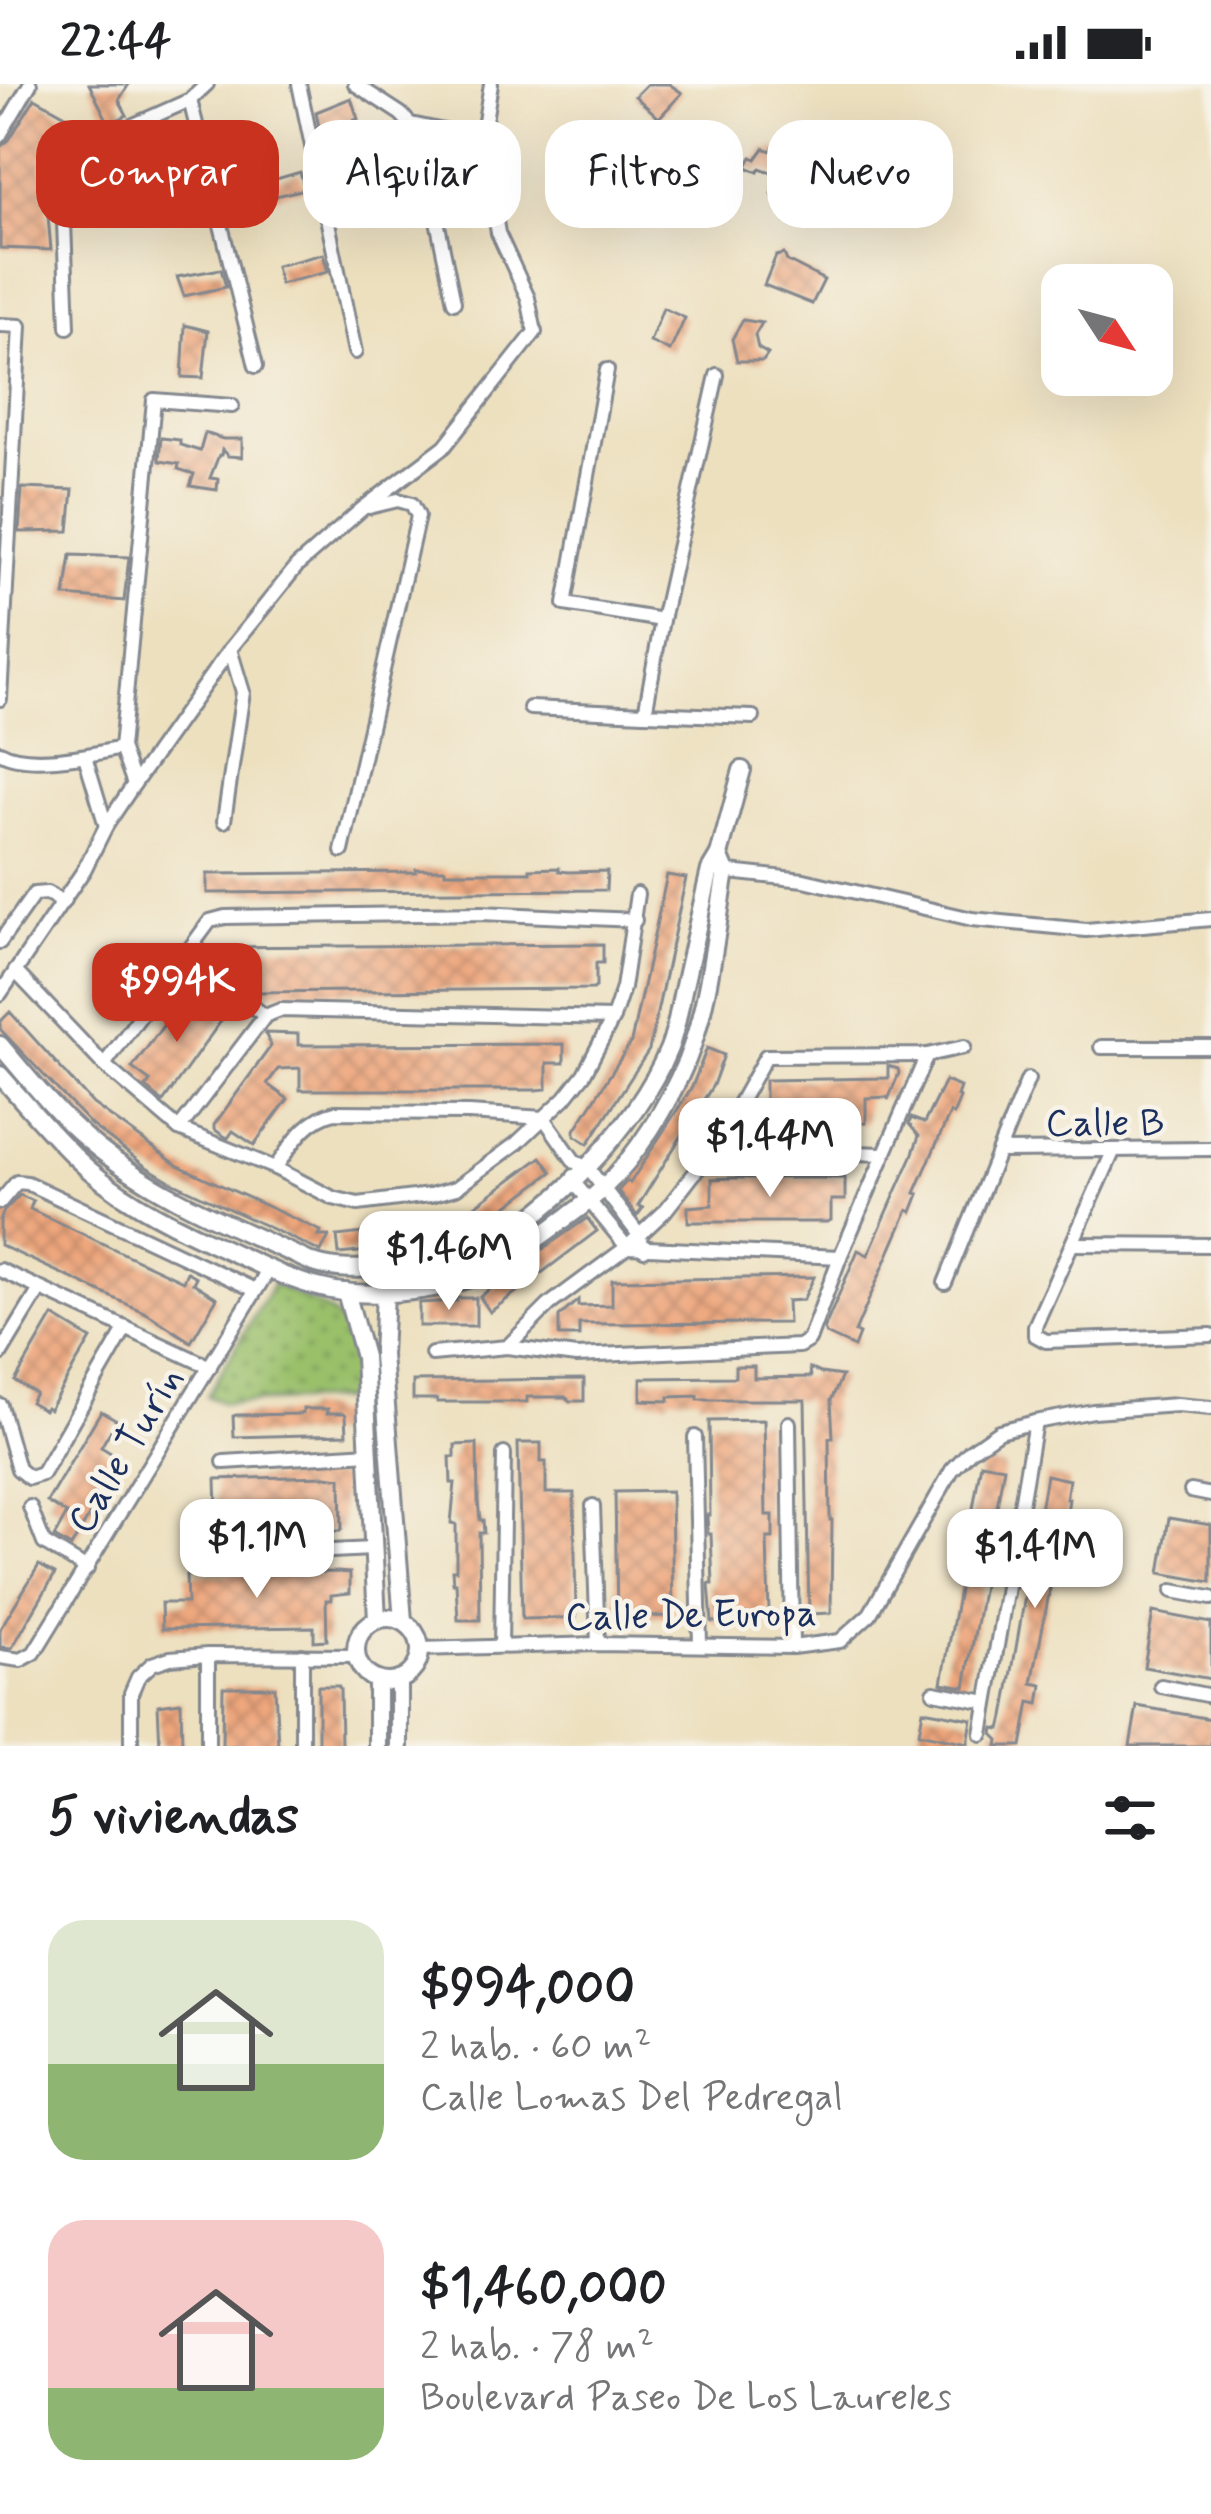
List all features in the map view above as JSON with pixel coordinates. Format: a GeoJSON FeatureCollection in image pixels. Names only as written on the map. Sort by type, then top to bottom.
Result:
{"type":"FeatureCollection","features":[{"type":"Feature","properties":{"kind":"street"},"geometry":{"type":"LineString","coordinates":[[0,136],[30,84]]}},
{"type":"Feature","properties":{"kind":"street"},"geometry":{"type":"LineString","coordinates":[[68,327],[62,170],[82,148],[190,100],[207,84]]}},
{"type":"Feature","properties":{"kind":"street"},"geometry":{"type":"LineString","coordinates":[[299,84],[355,352]]}},
{"type":"Feature","properties":{"kind":"street"},"geometry":{"type":"LineString","coordinates":[[355,84],[406,120]]}},
{"type":"Feature","properties":{"kind":"street"},"geometry":{"type":"LineString","coordinates":[[485,120],[491,84]]}},
{"type":"Feature","properties":{"kind":"street"},"geometry":{"type":"LineString","coordinates":[[190,100],[256,366]]}},
{"type":"Feature","properties":{"kind":"street"},"geometry":{"type":"LineString","coordinates":[[439,228],[454,302]]}},
{"type":"Feature","properties":{"kind":"street"},"geometry":{"type":"LineString","coordinates":[[0,994],[84,870],[134,784],[296,566],[445,446],[535,332],[528,298],[497,228]]}},
{"type":"Feature","properties":{"kind":"street"},"geometry":{"type":"LineString","coordinates":[[0,325],[20,326],[8,432],[0,700]]}},
{"type":"Feature","properties":{"kind":"street"},"geometry":{"type":"LineString","coordinates":[[607,370],[565,604],[662,620]]}},
{"type":"Feature","properties":{"kind":"street"},"geometry":{"type":"LineString","coordinates":[[644,713],[717,375]]}},
{"type":"Feature","properties":{"kind":"street"},"geometry":{"type":"LineString","coordinates":[[134,784],[121,748],[154,400],[232,406]]}},
{"type":"Feature","properties":{"kind":"street"},"geometry":{"type":"LineString","coordinates":[[343,851],[418,516],[412,504],[398,500],[362,509]]}},
{"type":"Feature","properties":{"kind":"street"},"geometry":{"type":"LineString","coordinates":[[224,820],[243,692],[230,649]]}},
{"type":"Feature","properties":{"kind":"street"},"geometry":{"type":"LineString","coordinates":[[530,708],[753,717]]}},
{"type":"Feature","properties":{"kind":"street"},"geometry":{"type":"LineString","coordinates":[[0,752],[16,759],[85,756],[121,748]]}},
{"type":"Feature","properties":{"kind":"street"},"geometry":{"type":"LineString","coordinates":[[85,756],[106,826]]}},
{"type":"Feature","properties":{"kind":"street"},"geometry":{"type":"LineString","coordinates":[[0,1046],[61,1116],[112,1159],[183,1204],[332,1269],[462,1256],[511,1231],[578,1170],[626,1120],[667,1053],[742,770]]}},
{"type":"Feature","properties":{"kind":"street"},"geometry":{"type":"LineString","coordinates":[[718,866],[804,880],[972,919],[1086,930],[1211,919]]}},
{"type":"Feature","properties":{"kind":"street"},"geometry":{"type":"LineString","coordinates":[[0,1075],[75,1158],[104,1181],[185,1229],[269,1269],[325,1290],[346,1292],[385,1293],[472,1277],[520,1250],[588,1201],[650,1127],[687,1058],[704,1000],[718,866]]}},
{"type":"Feature","properties":{"kind":"street"},"geometry":{"type":"LineString","coordinates":[[0,942],[34,894],[47,893],[62,902]]}},
{"type":"Feature","properties":{"kind":"street"},"geometry":{"type":"LineString","coordinates":[[15,971],[104,1065],[179,1129],[275,1168],[333,1198],[358,1204],[457,1188],[517,1143],[584,1074],[623,988],[638,894]]}},
{"type":"Feature","properties":{"kind":"street"},"geometry":{"type":"LineString","coordinates":[[104,1065],[210,921],[481,913],[635,920]]}},
{"type":"Feature","properties":{"kind":"street"},"geometry":{"type":"LineString","coordinates":[[184,955],[266,1016]]}},
{"type":"Feature","properties":{"kind":"street"},"geometry":{"type":"LineString","coordinates":[[179,1129],[266,1016],[280,1010],[613,1018]]}},
{"type":"Feature","properties":{"kind":"street"},"geometry":{"type":"LineString","coordinates":[[507,1347],[550,1304],[627,1247],[664,1211],[714,1148],[766,1056],[927,1055],[964,1047]]}},
{"type":"Feature","properties":{"kind":"street"},"geometry":{"type":"LineString","coordinates":[[1101,1047],[1211,1047]]}},
{"type":"Feature","properties":{"kind":"street"},"geometry":{"type":"LineString","coordinates":[[432,1354],[507,1347],[575,1356],[799,1346],[809,1340],[927,1055]]}},
{"type":"Feature","properties":{"kind":"street"},"geometry":{"type":"LineString","coordinates":[[945,1283],[1028,1078]]}},
{"type":"Feature","properties":{"kind":"street"},"geometry":{"type":"LineString","coordinates":[[275,1168],[302,1131],[318,1116],[334,1112],[544,1118]]}},
{"type":"Feature","properties":{"kind":"street"},"geometry":{"type":"LineString","coordinates":[[544,1118],[578,1170],[588,1201],[627,1247],[841,1257]]}},
{"type":"Feature","properties":{"kind":"street"},"geometry":{"type":"LineString","coordinates":[[714,1148],[884,1154]]}},
{"type":"Feature","properties":{"kind":"street","name":"Calle B"},"geometry":{"type":"LineString","coordinates":[[999,1151],[1211,1150]]}},
{"type":"Feature","properties":{"kind":"street"},"geometry":{"type":"LineString","coordinates":[[1113,1152],[1035,1335],[1046,1341],[1211,1335]]}},
{"type":"Feature","properties":{"kind":"street"},"geometry":{"type":"LineString","coordinates":[[578,1170],[603,1188],[639,1235],[644,1250]]}},
{"type":"Feature","properties":{"kind":"street"},"geometry":{"type":"LineString","coordinates":[[0,1202],[17,1182],[27,1183],[255,1290]]}},
{"type":"Feature","properties":{"kind":"street"},"geometry":{"type":"LineString","coordinates":[[1074,1244],[1211,1245]]}},
{"type":"Feature","properties":{"kind":"street","name":"Calle Turín"},"geometry":{"type":"LineString","coordinates":[[0,1657],[27,1658],[34,1653],[269,1269]]}},
{"type":"Feature","properties":{"kind":"street"},"geometry":{"type":"LineString","coordinates":[[0,1270],[210,1367]]}},
{"type":"Feature","properties":{"kind":"street"},"geometry":{"type":"LineString","coordinates":[[0,1355],[40,1288]]}},
{"type":"Feature","properties":{"kind":"street"},"geometry":{"type":"LineString","coordinates":[[346,1292],[364,1357],[377,1620]]}},
{"type":"Feature","properties":{"kind":"street"},"geometry":{"type":"LineString","coordinates":[[385,1293],[382,1355],[403,1621]]}},
{"type":"Feature","properties":{"kind":"street"},"geometry":{"type":"LineString","coordinates":[[0,1405],[18,1469],[28,1478],[42,1474],[126,1328]]}},
{"type":"Feature","properties":{"kind":"street","name":"Calle De Europa"},"geometry":{"type":"LineString","coordinates":[[420,1649],[598,1644],[792,1647],[840,1641],[870,1614],[952,1470],[999,1431],[1114,1410],[1177,1405],[1211,1408]]}},
{"type":"Feature","properties":{"kind":"street"},"geometry":{"type":"LineString","coordinates":[[982,1734],[1035,1422]]}},
{"type":"Feature","properties":{"kind":"street"},"geometry":{"type":"LineString","coordinates":[[789,1423],[792,1647]]}},
{"type":"Feature","properties":{"kind":"street"},"geometry":{"type":"LineString","coordinates":[[695,1437],[700,1645]]}},
{"type":"Feature","properties":{"kind":"street"},"geometry":{"type":"LineString","coordinates":[[224,1462],[370,1453]]}},
{"type":"Feature","properties":{"kind":"street"},"geometry":{"type":"LineString","coordinates":[[501,1646],[504,1454]]}},
{"type":"Feature","properties":{"kind":"street"},"geometry":{"type":"LineString","coordinates":[[1191,1491],[1211,1495]]}},
{"type":"Feature","properties":{"kind":"street"},"geometry":{"type":"LineString","coordinates":[[593,1506],[598,1644]]}},
{"type":"Feature","properties":{"kind":"street"},"geometry":{"type":"LineString","coordinates":[[30,1507],[44,1543],[87,1569]]}},
{"type":"Feature","properties":{"kind":"street"},"geometry":{"type":"LineString","coordinates":[[188,1558],[372,1549]]}},
{"type":"Feature","properties":{"kind":"street"},"geometry":{"type":"LineString","coordinates":[[1174,1591],[1211,1598]]}},
{"type":"Feature","properties":{"kind":"street"},"geometry":{"type":"LineString","coordinates":[[377,1620],[403,1621],[418,1638],[414,1668],[399,1680],[377,1680],[360,1666],[357,1641],[364,1628],[377,1620]]}},
{"type":"Feature","properties":{"kind":"street"},"geometry":{"type":"LineString","coordinates":[[131,1746],[131,1693],[138,1676],[152,1664],[208,1655],[357,1656]]}},
{"type":"Feature","properties":{"kind":"street"},"geometry":{"type":"LineString","coordinates":[[208,1655],[208,1746]]}},
{"type":"Feature","properties":{"kind":"street"},"geometry":{"type":"LineString","coordinates":[[302,1655],[302,1746]]}},
{"type":"Feature","properties":{"kind":"street"},"geometry":{"type":"LineString","coordinates":[[377,1680],[377,1746]]}},
{"type":"Feature","properties":{"kind":"street"},"geometry":{"type":"LineString","coordinates":[[399,1680],[399,1746]]}},
{"type":"Feature","properties":{"kind":"street"},"geometry":{"type":"LineString","coordinates":[[1161,1686],[1211,1696]]}},
{"type":"Feature","properties":{"kind":"street"},"geometry":{"type":"LineString","coordinates":[[934,1692],[987,1702]]}},
{"type":"Feature","properties":{"kind":"green space"},"geometry":{"type":"Polygon","coordinates":[[[273,1284],[340,1322],[350,1350],[355,1399],[223,1403],[207,1396],[273,1284]]]}},
{"type":"Feature","properties":{"kind":"building"},"geometry":{"type":"Polygon","coordinates":[[[89,84],[129,84],[119,100],[127,115],[107,120],[89,84]]]}},
{"type":"Feature","properties":{"kind":"building"},"geometry":{"type":"Polygon","coordinates":[[[647,84],[669,84],[682,93],[659,118],[635,96],[647,84]]]}},
{"type":"Feature","properties":{"kind":"building"},"geometry":{"type":"Polygon","coordinates":[[[35,98],[69,117],[36,120],[36,228],[49,228],[51,250],[0,248],[0,147],[35,98]]]}},
{"type":"Feature","properties":{"kind":"building"},"geometry":{"type":"Polygon","coordinates":[[[351,98],[358,119],[318,120],[316,112],[351,98]]]}},
{"type":"Feature","properties":{"kind":"building"},"geometry":{"type":"Polygon","coordinates":[[[764,148],[767,171],[746,167],[752,157],[756,159],[764,148]]]}},
{"type":"Feature","properties":{"kind":"building"},"geometry":{"type":"Polygon","coordinates":[[[300,172],[303,189],[279,195],[279,178],[300,172]]]}},
{"type":"Feature","properties":{"kind":"building"},"geometry":{"type":"Polygon","coordinates":[[[323,254],[328,272],[280,284],[276,266],[323,254]]]}},
{"type":"Feature","properties":{"kind":"building"},"geometry":{"type":"Polygon","coordinates":[[[784,254],[787,261],[824,280],[812,304],[764,285],[776,256],[784,254]]]}},
{"type":"Feature","properties":{"kind":"building"},"geometry":{"type":"Polygon","coordinates":[[[221,269],[226,287],[184,296],[177,277],[221,269]]]}},
{"type":"Feature","properties":{"kind":"building"},"geometry":{"type":"Polygon","coordinates":[[[663,308],[685,318],[670,351],[650,342],[663,308]]]}},
{"type":"Feature","properties":{"kind":"building"},"geometry":{"type":"Polygon","coordinates":[[[743,320],[762,323],[755,335],[758,348],[768,354],[763,361],[737,361],[732,339],[743,320]]]}},
{"type":"Feature","properties":{"kind":"building"},"geometry":{"type":"Polygon","coordinates":[[[185,325],[208,331],[203,378],[182,377],[185,325]]]}},
{"type":"Feature","properties":{"kind":"building"},"geometry":{"type":"Polygon","coordinates":[[[205,433],[242,439],[242,457],[228,456],[222,450],[219,455],[210,478],[218,479],[217,490],[190,486],[194,474],[159,458],[161,438],[180,440],[180,445],[200,451],[205,433]]]}},
{"type":"Feature","properties":{"kind":"building"},"geometry":{"type":"Polygon","coordinates":[[[22,488],[73,490],[69,531],[19,532],[22,488]]]}},
{"type":"Feature","properties":{"kind":"building"},"geometry":{"type":"Polygon","coordinates":[[[71,555],[129,557],[124,601],[65,596],[71,555]]]}},
{"type":"Feature","properties":{"kind":"building"},"geometry":{"type":"Polygon","coordinates":[[[607,871],[606,890],[207,893],[207,874],[607,871]]]}},
{"type":"Feature","properties":{"kind":"building"},"geometry":{"type":"Polygon","coordinates":[[[667,875],[686,878],[649,1050],[588,1144],[575,1130],[631,1042],[667,875]]]}},
{"type":"Feature","properties":{"kind":"building"},"geometry":{"type":"Polygon","coordinates":[[[603,944],[603,963],[596,963],[593,989],[254,992],[254,969],[213,964],[214,947],[603,944]]]}},
{"type":"Feature","properties":{"kind":"building"},"geometry":{"type":"Polygon","coordinates":[[[188,992],[223,1018],[163,1102],[146,1087],[150,1081],[132,1068],[188,992]]]}},
{"type":"Feature","properties":{"kind":"building"},"geometry":{"type":"Polygon","coordinates":[[[10,1012],[93,1104],[177,1165],[321,1231],[319,1236],[329,1236],[321,1252],[170,1181],[91,1125],[0,1029],[10,1012]]]}},
{"type":"Feature","properties":{"kind":"building"},"geometry":{"type":"Polygon","coordinates":[[[265,1033],[298,1034],[298,1045],[564,1044],[564,1063],[547,1063],[547,1089],[536,1090],[300,1090],[300,1068],[278,1069],[267,1084],[288,1099],[254,1145],[233,1131],[228,1138],[222,1135],[214,1125],[271,1046],[265,1033]]]}},
{"type":"Feature","properties":{"kind":"building"},"geometry":{"type":"Polygon","coordinates":[[[707,1048],[724,1055],[713,1085],[638,1206],[643,1208],[637,1216],[618,1191],[630,1183],[692,1087],[707,1048]]]}},
{"type":"Feature","properties":{"kind":"building"},"geometry":{"type":"Polygon","coordinates":[[[888,1066],[899,1073],[888,1100],[866,1098],[866,1123],[752,1124],[751,1103],[765,1102],[765,1080],[888,1078],[888,1066]]]}},
{"type":"Feature","properties":{"kind":"building"},"geometry":{"type":"Polygon","coordinates":[[[945,1081],[960,1087],[960,1098],[855,1332],[859,1334],[854,1347],[824,1329],[858,1250],[868,1255],[912,1156],[919,1136],[909,1124],[911,1118],[924,1123],[945,1081]]]}},
{"type":"Feature","properties":{"kind":"building"},"geometry":{"type":"Polygon","coordinates":[[[541,1157],[552,1172],[469,1235],[456,1220],[541,1157]]]}},
{"type":"Feature","properties":{"kind":"building"},"geometry":{"type":"Polygon","coordinates":[[[845,1178],[845,1200],[831,1200],[827,1222],[688,1222],[688,1207],[712,1205],[712,1179],[845,1178]]]}},
{"type":"Feature","properties":{"kind":"building"},"geometry":{"type":"Polygon","coordinates":[[[20,1195],[33,1201],[30,1209],[131,1257],[183,1281],[187,1272],[196,1277],[193,1283],[217,1298],[191,1342],[148,1314],[0,1245],[0,1220],[20,1195]]]}},
{"type":"Feature","properties":{"kind":"building"},"geometry":{"type":"Polygon","coordinates":[[[587,1218],[597,1231],[490,1312],[480,1297],[587,1218]]]}},
{"type":"Feature","properties":{"kind":"building"},"geometry":{"type":"Polygon","coordinates":[[[450,1223],[452,1242],[339,1254],[337,1236],[450,1223]]]}},
{"type":"Feature","properties":{"kind":"building"},"geometry":{"type":"Polygon","coordinates":[[[814,1277],[803,1300],[787,1301],[788,1323],[579,1324],[579,1336],[559,1336],[559,1317],[578,1300],[578,1306],[612,1305],[612,1280],[814,1277]]]}},
{"type":"Feature","properties":{"kind":"building"},"geometry":{"type":"Polygon","coordinates":[[[476,1298],[476,1326],[419,1326],[419,1303],[476,1298]]]}},
{"type":"Feature","properties":{"kind":"building"},"geometry":{"type":"Polygon","coordinates":[[[53,1316],[91,1339],[49,1409],[44,1410],[30,1402],[35,1393],[15,1381],[53,1316]]]}},
{"type":"Feature","properties":{"kind":"building"},"geometry":{"type":"Polygon","coordinates":[[[735,1366],[754,1366],[754,1378],[811,1377],[810,1368],[842,1376],[831,1400],[833,1438],[829,1438],[831,1613],[809,1614],[805,1400],[698,1400],[698,1396],[641,1400],[641,1378],[735,1377],[735,1366]]]}},
{"type":"Feature","properties":{"kind":"building"},"geometry":{"type":"Polygon","coordinates":[[[584,1379],[584,1401],[565,1397],[527,1397],[527,1402],[413,1399],[413,1381],[584,1379]]]}},
{"type":"Feature","properties":{"kind":"building"},"geometry":{"type":"Polygon","coordinates":[[[303,1409],[344,1413],[347,1434],[234,1437],[233,1416],[299,1414],[303,1409]]]}},
{"type":"Feature","properties":{"kind":"building"},"geometry":{"type":"Polygon","coordinates":[[[101,1411],[117,1420],[101,1447],[120,1463],[71,1547],[54,1537],[67,1514],[47,1502],[101,1411]]]}},
{"type":"Feature","properties":{"kind":"building"},"geometry":{"type":"Polygon","coordinates":[[[764,1420],[766,1515],[773,1515],[773,1538],[767,1538],[769,1614],[712,1622],[709,1421],[764,1420]]]}},
{"type":"Feature","properties":{"kind":"building"},"geometry":{"type":"Polygon","coordinates":[[[518,1443],[541,1443],[546,1493],[574,1493],[576,1618],[522,1619],[518,1443]]]}},
{"type":"Feature","properties":{"kind":"building"},"geometry":{"type":"Polygon","coordinates":[[[477,1444],[484,1533],[479,1533],[480,1620],[458,1620],[452,1570],[456,1570],[456,1524],[451,1523],[455,1483],[451,1483],[450,1457],[455,1457],[455,1445],[477,1444]]]}},
{"type":"Feature","properties":{"kind":"building"},"geometry":{"type":"Polygon","coordinates":[[[981,1463],[1004,1467],[965,1687],[942,1683],[966,1551],[962,1550],[967,1519],[971,1520],[981,1463]]]}},
{"type":"Feature","properties":{"kind":"building"},"geometry":{"type":"Polygon","coordinates":[[[1046,1475],[1069,1480],[1069,1499],[1058,1574],[1053,1573],[1032,1683],[1042,1685],[1039,1704],[1030,1702],[1022,1746],[998,1746],[994,1728],[1001,1729],[1004,1717],[1046,1475]]]}},
{"type":"Feature","properties":{"kind":"building"},"geometry":{"type":"Polygon","coordinates":[[[341,1478],[340,1531],[205,1533],[204,1512],[217,1510],[216,1479],[341,1478]]]}},
{"type":"Feature","properties":{"kind":"building"},"geometry":{"type":"Polygon","coordinates":[[[671,1491],[673,1616],[617,1617],[615,1492],[671,1491]]]}},
{"type":"Feature","properties":{"kind":"building"},"geometry":{"type":"Polygon","coordinates":[[[1169,1518],[1211,1525],[1211,1582],[1160,1573],[1169,1518]]]}},
{"type":"Feature","properties":{"kind":"building"},"geometry":{"type":"Polygon","coordinates":[[[39,1565],[55,1574],[12,1648],[0,1647],[0,1629],[39,1565]]]}},
{"type":"Feature","properties":{"kind":"building"},"geometry":{"type":"Polygon","coordinates":[[[350,1573],[350,1593],[326,1600],[327,1640],[314,1641],[314,1627],[162,1629],[161,1603],[187,1603],[186,1575],[350,1573]]]}},
{"type":"Feature","properties":{"kind":"building"},"geometry":{"type":"Polygon","coordinates":[[[1153,1612],[1211,1623],[1211,1679],[1144,1667],[1153,1612]]]}},
{"type":"Feature","properties":{"kind":"building"},"geometry":{"type":"Polygon","coordinates":[[[318,1686],[340,1689],[341,1746],[318,1746],[318,1686]]]}},
{"type":"Feature","properties":{"kind":"building"},"geometry":{"type":"Polygon","coordinates":[[[223,1687],[275,1687],[278,1746],[222,1746],[223,1687]]]}},
{"type":"Feature","properties":{"kind":"building"},"geometry":{"type":"Polygon","coordinates":[[[181,1702],[182,1746],[160,1746],[158,1705],[181,1702]]]}},
{"type":"Feature","properties":{"kind":"building"},"geometry":{"type":"Polygon","coordinates":[[[1137,1706],[1211,1719],[1211,1746],[1130,1746],[1137,1706]]]}},
{"type":"Feature","properties":{"kind":"building"},"geometry":{"type":"Polygon","coordinates":[[[923,1710],[972,1719],[968,1743],[919,1733],[923,1710]]]}}]}
